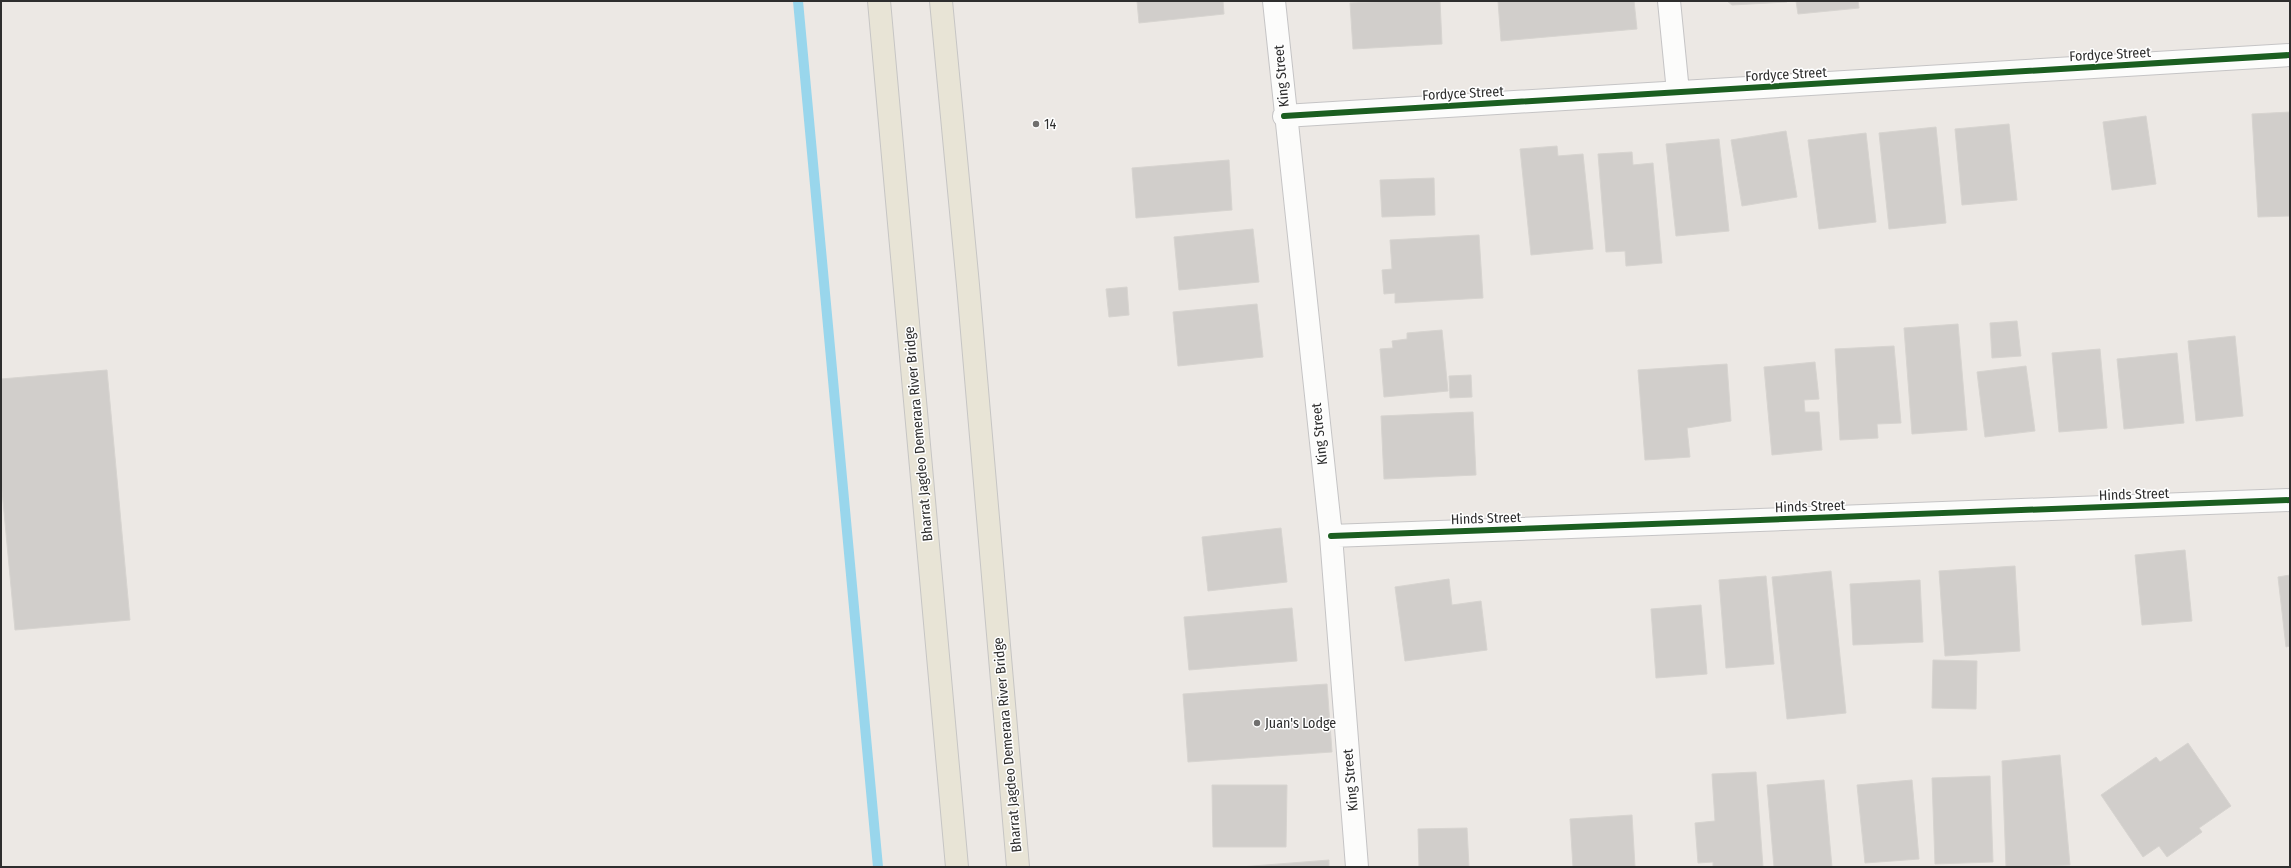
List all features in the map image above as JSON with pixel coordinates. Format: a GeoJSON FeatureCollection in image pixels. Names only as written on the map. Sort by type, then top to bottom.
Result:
{"type":"FeatureCollection","features":[{"type":"Feature","properties":{"kind":"main road","name":"Bharrat Jagdeo Demerara River Bridge"},"geometry":{"type":"LineString","coordinates":[[879,1],[957,867]]}},
{"type":"Feature","properties":{"kind":"main road","name":"Bharrat Jagdeo Demerara River Bridge"},"geometry":{"type":"LineString","coordinates":[[941,1],[964,238],[1018,867]]}},
{"type":"Feature","properties":{"kind":"street","name":"King Street"},"geometry":{"type":"LineString","coordinates":[[1274,1],[1284,116],[1331,536],[1357,867]]}},
{"type":"Feature","properties":{"kind":"street"},"geometry":{"type":"LineString","coordinates":[[1669,1],[1678,92]]}},
{"type":"Feature","properties":{"kind":"street","name":"Fordyce Street"},"geometry":{"type":"LineString","coordinates":[[1284,116],[2290,55]]}},
{"type":"Feature","properties":{"kind":"street","name":"Hinds Street"},"geometry":{"type":"LineString","coordinates":[[1331,536],[2290,500]]}},
{"type":"Feature","properties":{"kind":"building"},"geometry":{"type":"Polygon","coordinates":[[[1137,1],[1223,1],[1224,14],[1139,23],[1137,1]]]}},
{"type":"Feature","properties":{"kind":"building"},"geometry":{"type":"Polygon","coordinates":[[[1440,1],[1442,44],[1353,49],[1350,3],[1440,1]]]}},
{"type":"Feature","properties":{"kind":"building"},"geometry":{"type":"Polygon","coordinates":[[[1498,1],[1634,1],[1637,29],[1501,41],[1498,1]]]}},
{"type":"Feature","properties":{"kind":"building"},"geometry":{"type":"Polygon","coordinates":[[[1727,1],[1787,1],[1787,2],[1732,5],[1727,1]]]}},
{"type":"Feature","properties":{"kind":"building"},"geometry":{"type":"Polygon","coordinates":[[[1796,1],[1858,1],[1859,8],[1798,14],[1796,1]]]}},
{"type":"Feature","properties":{"kind":"building"},"geometry":{"type":"Polygon","coordinates":[[[2290,112],[2290,216],[2258,217],[2252,114],[2290,112]]]}},
{"type":"Feature","properties":{"kind":"building"},"geometry":{"type":"Polygon","coordinates":[[[2146,116],[2156,184],[2112,190],[2103,122],[2146,116]]]}},
{"type":"Feature","properties":{"kind":"building"},"geometry":{"type":"Polygon","coordinates":[[[2009,124],[2017,200],[1962,205],[1955,129],[2009,124]]]}},
{"type":"Feature","properties":{"kind":"building"},"geometry":{"type":"Polygon","coordinates":[[[1936,127],[1946,223],[1889,229],[1879,133],[1936,127]]]}},
{"type":"Feature","properties":{"kind":"building"},"geometry":{"type":"Polygon","coordinates":[[[1786,131],[1797,197],[1742,206],[1731,140],[1786,131]]]}},
{"type":"Feature","properties":{"kind":"building"},"geometry":{"type":"Polygon","coordinates":[[[1866,133],[1876,222],[1819,229],[1808,140],[1866,133]]]}},
{"type":"Feature","properties":{"kind":"building"},"geometry":{"type":"Polygon","coordinates":[[[1719,139],[1729,231],[1676,236],[1666,144],[1719,139]]]}},
{"type":"Feature","properties":{"kind":"building"},"geometry":{"type":"Polygon","coordinates":[[[1557,146],[1558,156],[1583,154],[1593,249],[1531,255],[1520,149],[1557,146]]]}},
{"type":"Feature","properties":{"kind":"building"},"geometry":{"type":"Polygon","coordinates":[[[1632,152],[1633,165],[1653,163],[1662,263],[1626,266],[1625,251],[1606,252],[1598,154],[1632,152]]]}},
{"type":"Feature","properties":{"kind":"building"},"geometry":{"type":"Polygon","coordinates":[[[1229,160],[1232,210],[1136,218],[1132,168],[1229,160]]]}},
{"type":"Feature","properties":{"kind":"building"},"geometry":{"type":"Polygon","coordinates":[[[1434,178],[1435,215],[1382,217],[1380,180],[1434,178]]]}},
{"type":"Feature","properties":{"kind":"building"},"geometry":{"type":"Polygon","coordinates":[[[1253,229],[1259,282],[1179,290],[1174,237],[1253,229]]]}},
{"type":"Feature","properties":{"kind":"building"},"geometry":{"type":"Polygon","coordinates":[[[1479,235],[1483,298],[1395,303],[1395,293],[1384,294],[1382,270],[1392,269],[1390,240],[1479,235]]]}},
{"type":"Feature","properties":{"kind":"building"},"geometry":{"type":"Polygon","coordinates":[[[1127,287],[1129,315],[1109,317],[1106,289],[1127,287]]]}},
{"type":"Feature","properties":{"kind":"building"},"geometry":{"type":"Polygon","coordinates":[[[1257,304],[1263,357],[1178,366],[1173,312],[1257,304]]]}},
{"type":"Feature","properties":{"kind":"building"},"geometry":{"type":"Polygon","coordinates":[[[2017,321],[2021,356],[1992,358],[1990,323],[2017,321]]]}},
{"type":"Feature","properties":{"kind":"building"},"geometry":{"type":"Polygon","coordinates":[[[1958,324],[1967,430],[1912,434],[1904,328],[1958,324]]]}},
{"type":"Feature","properties":{"kind":"building"},"geometry":{"type":"Polygon","coordinates":[[[1442,330],[1448,391],[1384,397],[1380,349],[1393,348],[1392,341],[1407,339],[1407,333],[1442,330]]]}},
{"type":"Feature","properties":{"kind":"building"},"geometry":{"type":"Polygon","coordinates":[[[2235,336],[2243,416],[2196,421],[2188,341],[2235,336]]]}},
{"type":"Feature","properties":{"kind":"building"},"geometry":{"type":"Polygon","coordinates":[[[1894,346],[1901,423],[1877,424],[1878,438],[1840,440],[1835,349],[1894,346]]]}},
{"type":"Feature","properties":{"kind":"building"},"geometry":{"type":"Polygon","coordinates":[[[2100,349],[2107,428],[2059,432],[2052,353],[2100,349]]]}},
{"type":"Feature","properties":{"kind":"building"},"geometry":{"type":"Polygon","coordinates":[[[2177,353],[2184,423],[2124,429],[2117,359],[2177,353]]]}},
{"type":"Feature","properties":{"kind":"building"},"geometry":{"type":"Polygon","coordinates":[[[1815,362],[1819,399],[1804,400],[1805,412],[1819,412],[1822,450],[1772,455],[1764,367],[1815,362]]]}},
{"type":"Feature","properties":{"kind":"building"},"geometry":{"type":"Polygon","coordinates":[[[1727,364],[1731,421],[1687,428],[1690,457],[1645,460],[1638,370],[1727,364]]]}},
{"type":"Feature","properties":{"kind":"building"},"geometry":{"type":"Polygon","coordinates":[[[2026,366],[2035,431],[1985,437],[1977,372],[2026,366]]]}},
{"type":"Feature","properties":{"kind":"building"},"geometry":{"type":"Polygon","coordinates":[[[107,370],[130,620],[15,630],[1,480],[1,379],[107,370]]]}},
{"type":"Feature","properties":{"kind":"building"},"geometry":{"type":"Polygon","coordinates":[[[1471,375],[1472,397],[1450,398],[1449,376],[1471,375]]]}},
{"type":"Feature","properties":{"kind":"building"},"geometry":{"type":"Polygon","coordinates":[[[1473,412],[1476,475],[1384,479],[1381,416],[1473,412]]]}},
{"type":"Feature","properties":{"kind":"building"},"geometry":{"type":"Polygon","coordinates":[[[1281,528],[1287,582],[1208,591],[1202,537],[1281,528]]]}},
{"type":"Feature","properties":{"kind":"building"},"geometry":{"type":"Polygon","coordinates":[[[2185,550],[2192,621],[2142,625],[2135,555],[2185,550]]]}},
{"type":"Feature","properties":{"kind":"building"},"geometry":{"type":"Polygon","coordinates":[[[2015,566],[2020,651],[1945,656],[1939,571],[2015,566]]]}},
{"type":"Feature","properties":{"kind":"building"},"geometry":{"type":"Polygon","coordinates":[[[1831,571],[1846,713],[1787,719],[1772,577],[1831,571]]]}},
{"type":"Feature","properties":{"kind":"building"},"geometry":{"type":"Polygon","coordinates":[[[2290,575],[2290,646],[2286,647],[2278,577],[2290,575]]]}},
{"type":"Feature","properties":{"kind":"building"},"geometry":{"type":"Polygon","coordinates":[[[1766,576],[1774,664],[1726,668],[1719,580],[1766,576]]]}},
{"type":"Feature","properties":{"kind":"building"},"geometry":{"type":"Polygon","coordinates":[[[1449,579],[1452,605],[1481,601],[1487,650],[1405,661],[1395,587],[1449,579]]]}},
{"type":"Feature","properties":{"kind":"building"},"geometry":{"type":"Polygon","coordinates":[[[1920,580],[1923,642],[1853,645],[1850,584],[1920,580]]]}},
{"type":"Feature","properties":{"kind":"building"},"geometry":{"type":"Polygon","coordinates":[[[1701,605],[1707,674],[1656,678],[1651,609],[1701,605]]]}},
{"type":"Feature","properties":{"kind":"building"},"geometry":{"type":"Polygon","coordinates":[[[1292,608],[1297,661],[1189,670],[1184,617],[1292,608]]]}},
{"type":"Feature","properties":{"kind":"building"},"geometry":{"type":"Polygon","coordinates":[[[1933,660],[1977,661],[1976,709],[1932,708],[1933,660]]]}},
{"type":"Feature","properties":{"kind":"building","name":"Juan's Lodge"},"geometry":{"type":"Polygon","coordinates":[[[1327,684],[1332,752],[1188,762],[1183,694],[1327,684]]]}},
{"type":"Feature","properties":{"kind":"building"},"geometry":{"type":"Polygon","coordinates":[[[2188,743],[2231,806],[2199,828],[2202,832],[2167,857],[2159,846],[2143,857],[2101,795],[2156,757],[2160,762],[2188,743]]]}},
{"type":"Feature","properties":{"kind":"building"},"geometry":{"type":"Polygon","coordinates":[[[2060,755],[2070,865],[2006,867],[2002,761],[2060,755]]]}},
{"type":"Feature","properties":{"kind":"building"},"geometry":{"type":"Polygon","coordinates":[[[1756,772],[1763,867],[1713,867],[1713,862],[1698,863],[1695,823],[1715,821],[1712,774],[1756,772]]]}},
{"type":"Feature","properties":{"kind":"building"},"geometry":{"type":"Polygon","coordinates":[[[1990,776],[1993,862],[1935,864],[1932,778],[1990,776]]]}},
{"type":"Feature","properties":{"kind":"building"},"geometry":{"type":"Polygon","coordinates":[[[1824,780],[1832,867],[1774,867],[1767,785],[1824,780]]]}},
{"type":"Feature","properties":{"kind":"building"},"geometry":{"type":"Polygon","coordinates":[[[1912,780],[1919,859],[1865,863],[1857,785],[1912,780]]]}},
{"type":"Feature","properties":{"kind":"building"},"geometry":{"type":"Polygon","coordinates":[[[1212,785],[1287,785],[1286,847],[1213,847],[1212,785]]]}},
{"type":"Feature","properties":{"kind":"building"},"geometry":{"type":"Polygon","coordinates":[[[1632,815],[1635,867],[1573,867],[1570,819],[1632,815]]]}},
{"type":"Feature","properties":{"kind":"building"},"geometry":{"type":"Polygon","coordinates":[[[1467,828],[1469,867],[1419,867],[1418,829],[1467,828]]]}},
{"type":"Feature","properties":{"kind":"building"},"geometry":{"type":"Polygon","coordinates":[[[1329,860],[1329,867],[1240,867],[1329,860]]]}},
{"type":"Feature","properties":{"kind":"waterway"},"geometry":{"type":"LineString","coordinates":[[798,1],[878,867]]}},
{"type":"Feature","properties":{"kind":"cycle path"},"geometry":{"type":"LineString","coordinates":[[1284,116],[2290,55]]}},
{"type":"Feature","properties":{"kind":"cycle path"},"geometry":{"type":"LineString","coordinates":[[1331,536],[2290,500]]}},
{"type":"Feature","properties":{"kind":"place","name":"14"},"geometry":{"type":"Point","coordinates":[1036,124]}},
{"type":"Feature","properties":{"kind":"place","name":"Juan's Lodge"},"geometry":{"type":"Point","coordinates":[1257,723]}}]}
